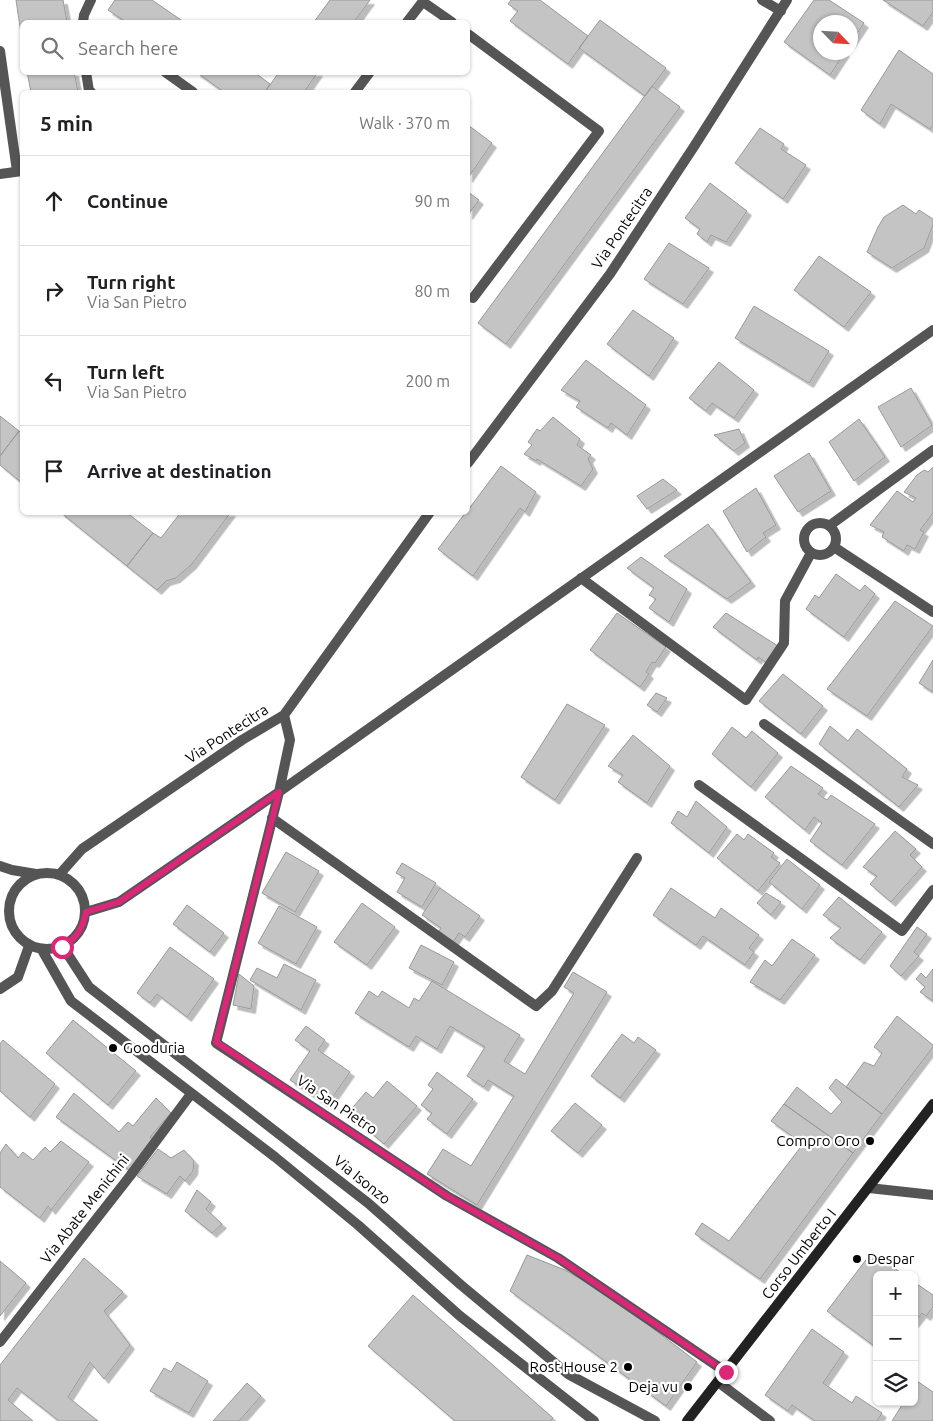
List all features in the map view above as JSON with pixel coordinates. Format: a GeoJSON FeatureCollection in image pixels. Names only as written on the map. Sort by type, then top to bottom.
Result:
{"type":"FeatureCollection","features":[{"type":"Feature","properties":{"kind":"street"},"geometry":{"type":"LineString","coordinates":[[83,20],[91,0]]}},
{"type":"Feature","properties":{"kind":"street"},"geometry":{"type":"LineString","coordinates":[[762,0],[781,11]]}},
{"type":"Feature","properties":{"kind":"street","name":"Via Pontecitra"},"geometry":{"type":"LineString","coordinates":[[470,460],[610,274],[787,0]]}},
{"type":"Feature","properties":{"kind":"street"},"geometry":{"type":"LineString","coordinates":[[409,20],[424,1],[449,20]]}},
{"type":"Feature","properties":{"kind":"street"},"geometry":{"type":"LineString","coordinates":[[470,35],[599,131],[473,298]]}},
{"type":"Feature","properties":{"kind":"street"},"geometry":{"type":"LineString","coordinates":[[0,51],[20,171],[0,174]]}},
{"type":"Feature","properties":{"kind":"street"},"geometry":{"type":"LineString","coordinates":[[86,75],[88,90]]}},
{"type":"Feature","properties":{"kind":"street"},"geometry":{"type":"LineString","coordinates":[[169,75],[190,90]]}},
{"type":"Feature","properties":{"kind":"street"},"geometry":{"type":"LineString","coordinates":[[356,90],[368,75]]}},
{"type":"Feature","properties":{"kind":"street"},"geometry":{"type":"LineString","coordinates":[[86,912],[119,902],[279,792],[933,330]]}},
{"type":"Feature","properties":{"kind":"street"},"geometry":{"type":"LineString","coordinates":[[829,526],[933,450]]}},
{"type":"Feature","properties":{"kind":"street","name":"Via Pontecitra"},"geometry":{"type":"LineString","coordinates":[[60,875],[82,849],[242,740],[284,715],[427,515]]}},
{"type":"Feature","properties":{"kind":"street"},"geometry":{"type":"LineString","coordinates":[[814,524],[829,526],[836,538],[834,547],[826,554],[811,553],[804,545],[806,530],[814,524]]}},
{"type":"Feature","properties":{"kind":"street"},"geometry":{"type":"LineString","coordinates":[[834,547],[933,612]]}},
{"type":"Feature","properties":{"kind":"street"},"geometry":{"type":"LineString","coordinates":[[581,578],[746,700],[784,643],[785,601],[811,553]]}},
{"type":"Feature","properties":{"kind":"street","name":"Via San Pietro"},"geometry":{"type":"LineString","coordinates":[[284,715],[290,740],[279,792],[216,1042],[447,1196],[558,1258],[726,1372]]}},
{"type":"Feature","properties":{"kind":"street"},"geometry":{"type":"LineString","coordinates":[[764,724],[933,844]]}},
{"type":"Feature","properties":{"kind":"street"},"geometry":{"type":"LineString","coordinates":[[699,784],[902,931],[933,890]]}},
{"type":"Feature","properties":{"kind":"street"},"geometry":{"type":"LineString","coordinates":[[272,818],[536,1006],[552,991],[637,858]]}},
{"type":"Feature","properties":{"kind":"street"},"geometry":{"type":"LineString","coordinates":[[0,866],[37,874],[50,873],[60,875],[71,881],[82,896],[86,912],[80,932],[71,942],[62,947],[42,950],[30,946],[16,935],[4,909],[17,887],[28,878],[37,874]]}},
{"type":"Feature","properties":{"kind":"street"},"geometry":{"type":"LineString","coordinates":[[0,989],[18,977],[30,946]]}},
{"type":"Feature","properties":{"kind":"street","name":"Via Isonzo"},"geometry":{"type":"LineString","coordinates":[[62,947],[89,987],[368,1203],[461,1285],[568,1374],[656,1421]]}},
{"type":"Feature","properties":{"kind":"street"},"geometry":{"type":"LineString","coordinates":[[42,950],[71,1001],[275,1157],[358,1225],[460,1316],[594,1421]]}},
{"type":"Feature","properties":{"kind":"street","name":"Via Abate Menichini"},"geometry":{"type":"LineString","coordinates":[[0,1342],[130,1176],[191,1094]]}},
{"type":"Feature","properties":{"kind":"street","name":"Corso Umberto I"},"geometry":{"type":"LineString","coordinates":[[686,1421],[933,1104]]}},
{"type":"Feature","properties":{"kind":"street"},"geometry":{"type":"LineString","coordinates":[[869,1188],[933,1195]]}},
{"type":"Feature","properties":{"kind":"street"},"geometry":{"type":"LineString","coordinates":[[718,1382],[770,1421]]}},
{"type":"Feature","properties":{"kind":"building"},"geometry":{"type":"Polygon","coordinates":[[[16,0],[63,0],[67,20],[20,20],[20,27],[16,0]]]}},
{"type":"Feature","properties":{"kind":"building"},"geometry":{"type":"Polygon","coordinates":[[[115,0],[152,0],[181,20],[123,20],[108,10],[115,0]]]}},
{"type":"Feature","properties":{"kind":"building"},"geometry":{"type":"Polygon","coordinates":[[[330,0],[370,0],[355,20],[315,20],[330,0]]]}},
{"type":"Feature","properties":{"kind":"building"},"geometry":{"type":"Polygon","coordinates":[[[511,0],[540,0],[588,36],[568,64],[510,21],[518,11],[508,4],[511,0]]]}},
{"type":"Feature","properties":{"kind":"building"},"geometry":{"type":"Polygon","coordinates":[[[814,0],[829,0],[852,15],[813,15],[813,60],[840,60],[830,75],[784,42],[814,0]]]}},
{"type":"Feature","properties":{"kind":"building"},"geometry":{"type":"Polygon","coordinates":[[[883,0],[933,0],[933,12],[923,26],[883,0]]]}},
{"type":"Feature","properties":{"kind":"building"},"geometry":{"type":"Polygon","coordinates":[[[858,19],[864,23],[858,32],[858,19]]]}},
{"type":"Feature","properties":{"kind":"building"},"geometry":{"type":"Polygon","coordinates":[[[600,20],[666,68],[645,96],[579,48],[600,20]]]}},
{"type":"Feature","properties":{"kind":"building"},"geometry":{"type":"Polygon","coordinates":[[[899,50],[933,74],[933,125],[930,129],[891,104],[880,124],[861,110],[899,50]]]}},
{"type":"Feature","properties":{"kind":"building"},"geometry":{"type":"Polygon","coordinates":[[[28,75],[75,75],[78,90],[31,90],[28,75]]]}},
{"type":"Feature","properties":{"kind":"building"},"geometry":{"type":"Polygon","coordinates":[[[200,75],[258,75],[270,84],[266,90],[221,90],[200,75]]]}},
{"type":"Feature","properties":{"kind":"building"},"geometry":{"type":"Polygon","coordinates":[[[277,75],[316,75],[305,90],[266,90],[277,75]]]}},
{"type":"Feature","properties":{"kind":"building"},"geometry":{"type":"Polygon","coordinates":[[[652,86],[680,107],[506,344],[478,323],[652,86]]]}},
{"type":"Feature","properties":{"kind":"building"},"geometry":{"type":"Polygon","coordinates":[[[470,126],[492,143],[470,175],[470,126]]]}},
{"type":"Feature","properties":{"kind":"building"},"geometry":{"type":"Polygon","coordinates":[[[760,128],[784,144],[781,149],[806,165],[783,199],[735,163],[760,128]]]}},
{"type":"Feature","properties":{"kind":"building"},"geometry":{"type":"Polygon","coordinates":[[[710,183],[747,211],[726,242],[711,235],[707,242],[697,234],[700,229],[685,218],[710,183]]]}},
{"type":"Feature","properties":{"kind":"building"},"geometry":{"type":"Polygon","coordinates":[[[470,193],[479,200],[470,212],[470,193]]]}},
{"type":"Feature","properties":{"kind":"building"},"geometry":{"type":"Polygon","coordinates":[[[903,205],[916,214],[919,210],[933,219],[933,225],[924,248],[892,268],[867,252],[884,217],[903,205]]]}},
{"type":"Feature","properties":{"kind":"building"},"geometry":{"type":"Polygon","coordinates":[[[669,243],[709,268],[683,304],[644,279],[669,243]]]}},
{"type":"Feature","properties":{"kind":"building"},"geometry":{"type":"Polygon","coordinates":[[[819,256],[871,292],[844,327],[794,290],[819,256]]]}},
{"type":"Feature","properties":{"kind":"building"},"geometry":{"type":"Polygon","coordinates":[[[754,306],[829,351],[809,383],[735,338],[754,306]]]}},
{"type":"Feature","properties":{"kind":"building"},"geometry":{"type":"Polygon","coordinates":[[[633,310],[674,338],[649,376],[607,344],[633,310]]]}},
{"type":"Feature","properties":{"kind":"building"},"geometry":{"type":"Polygon","coordinates":[[[586,360],[646,405],[627,435],[611,423],[608,428],[576,407],[580,401],[561,390],[586,360]]]}},
{"type":"Feature","properties":{"kind":"building"},"geometry":{"type":"Polygon","coordinates":[[[719,362],[754,390],[734,418],[712,403],[706,411],[689,398],[719,362]]]}},
{"type":"Feature","properties":{"kind":"building"},"geometry":{"type":"Polygon","coordinates":[[[911,388],[932,425],[901,447],[878,407],[911,388]]]}},
{"type":"Feature","properties":{"kind":"building"},"geometry":{"type":"Polygon","coordinates":[[[0,416],[19,431],[0,456],[0,416]]]}},
{"type":"Feature","properties":{"kind":"building"},"geometry":{"type":"Polygon","coordinates":[[[553,417],[580,439],[577,445],[591,455],[588,459],[593,469],[581,486],[537,459],[536,461],[524,454],[532,445],[528,442],[537,429],[540,431],[553,417]]]}},
{"type":"Feature","properties":{"kind":"building"},"geometry":{"type":"Polygon","coordinates":[[[859,419],[885,457],[854,481],[829,442],[859,419]]]}},
{"type":"Feature","properties":{"kind":"building"},"geometry":{"type":"Polygon","coordinates":[[[739,429],[745,443],[734,451],[714,435],[739,429]]]}},
{"type":"Feature","properties":{"kind":"building"},"geometry":{"type":"Polygon","coordinates":[[[20,432],[20,481],[0,465],[0,456],[20,432]]]}},
{"type":"Feature","properties":{"kind":"building"},"geometry":{"type":"Polygon","coordinates":[[[809,453],[831,491],[798,512],[774,476],[809,453]]]}},
{"type":"Feature","properties":{"kind":"building"},"geometry":{"type":"Polygon","coordinates":[[[501,466],[536,492],[525,512],[520,508],[473,576],[438,549],[464,515],[470,515],[470,507],[501,466]]]}},
{"type":"Feature","properties":{"kind":"building"},"geometry":{"type":"Polygon","coordinates":[[[933,467],[933,513],[920,530],[924,532],[915,549],[907,545],[904,551],[882,537],[884,532],[870,525],[897,491],[913,502],[916,498],[904,492],[917,475],[924,470],[928,472],[933,467]]]}},
{"type":"Feature","properties":{"kind":"building"},"geometry":{"type":"Polygon","coordinates":[[[663,479],[677,490],[647,509],[637,496],[663,479]]]}},
{"type":"Feature","properties":{"kind":"building"},"geometry":{"type":"Polygon","coordinates":[[[756,488],[776,525],[763,533],[766,537],[747,552],[723,511],[756,488]]]}},
{"type":"Feature","properties":{"kind":"building"},"geometry":{"type":"Polygon","coordinates":[[[64,515],[130,515],[153,533],[127,566],[64,515]]]}},
{"type":"Feature","properties":{"kind":"building"},"geometry":{"type":"Polygon","coordinates":[[[179,515],[229,515],[192,564],[176,578],[166,581],[157,590],[127,566],[153,533],[161,538],[179,515]]]}},
{"type":"Feature","properties":{"kind":"building"},"geometry":{"type":"Polygon","coordinates":[[[708,524],[751,582],[727,599],[664,556],[708,524]]]}},
{"type":"Feature","properties":{"kind":"building"},"geometry":{"type":"Polygon","coordinates":[[[641,557],[687,589],[669,622],[649,608],[656,599],[649,595],[654,588],[627,568],[641,557]]]}},
{"type":"Feature","properties":{"kind":"building"},"geometry":{"type":"Polygon","coordinates":[[[836,574],[860,591],[865,585],[875,594],[844,637],[806,609],[815,595],[819,598],[836,574]]]}},
{"type":"Feature","properties":{"kind":"building"},"geometry":{"type":"Polygon","coordinates":[[[895,601],[933,626],[867,716],[827,689],[895,601]]]}},
{"type":"Feature","properties":{"kind":"building"},"geometry":{"type":"Polygon","coordinates":[[[617,613],[666,647],[655,663],[652,662],[646,672],[649,674],[640,687],[590,650],[617,613]]]}},
{"type":"Feature","properties":{"kind":"building"},"geometry":{"type":"Polygon","coordinates":[[[726,613],[778,646],[767,663],[758,657],[757,660],[713,627],[726,613]]]}},
{"type":"Feature","properties":{"kind":"building"},"geometry":{"type":"Polygon","coordinates":[[[933,660],[933,692],[919,683],[933,660]]]}},
{"type":"Feature","properties":{"kind":"building"},"geometry":{"type":"Polygon","coordinates":[[[783,674],[823,706],[801,734],[759,701],[783,674]]]}},
{"type":"Feature","properties":{"kind":"building"},"geometry":{"type":"Polygon","coordinates":[[[656,693],[667,698],[657,712],[647,705],[656,693]]]}},
{"type":"Feature","properties":{"kind":"building"},"geometry":{"type":"Polygon","coordinates":[[[567,704],[605,725],[555,800],[521,777],[567,704]]]}},
{"type":"Feature","properties":{"kind":"building"},"geometry":{"type":"Polygon","coordinates":[[[830,726],[848,741],[857,729],[907,769],[902,777],[918,785],[899,807],[819,744],[830,726]]]}},
{"type":"Feature","properties":{"kind":"building"},"geometry":{"type":"Polygon","coordinates":[[[732,727],[746,738],[752,731],[778,753],[751,787],[712,754],[732,727]]]}},
{"type":"Feature","properties":{"kind":"building"},"geometry":{"type":"Polygon","coordinates":[[[633,735],[670,766],[647,803],[618,782],[623,775],[608,766],[633,735]]]}},
{"type":"Feature","properties":{"kind":"building"},"geometry":{"type":"Polygon","coordinates":[[[791,766],[823,788],[818,794],[827,800],[831,795],[875,824],[842,865],[810,841],[822,823],[814,817],[805,830],[765,797],[791,766]]]}},
{"type":"Feature","properties":{"kind":"building"},"geometry":{"type":"Polygon","coordinates":[[[696,801],[727,827],[709,853],[671,823],[678,811],[687,817],[696,801]]]}},
{"type":"Feature","properties":{"kind":"building"},"geometry":{"type":"Polygon","coordinates":[[[895,831],[916,849],[910,855],[922,867],[891,902],[870,884],[877,876],[863,867],[895,831]]]}},
{"type":"Feature","properties":{"kind":"building"},"geometry":{"type":"Polygon","coordinates":[[[737,834],[744,840],[748,834],[774,853],[771,857],[780,863],[758,891],[717,858],[737,834]]]}},
{"type":"Feature","properties":{"kind":"building"},"geometry":{"type":"Polygon","coordinates":[[[286,852],[319,871],[295,912],[262,893],[286,852]]]}},
{"type":"Feature","properties":{"kind":"building"},"geometry":{"type":"Polygon","coordinates":[[[787,859],[820,885],[802,909],[769,882],[787,859]]]}},
{"type":"Feature","properties":{"kind":"building"},"geometry":{"type":"Polygon","coordinates":[[[402,863],[436,883],[422,907],[397,892],[405,878],[396,873],[402,863]]]}},
{"type":"Feature","properties":{"kind":"building"},"geometry":{"type":"Polygon","coordinates":[[[440,888],[480,916],[465,937],[459,933],[452,944],[437,934],[441,928],[422,915],[440,888]]]}},
{"type":"Feature","properties":{"kind":"building"},"geometry":{"type":"Polygon","coordinates":[[[671,888],[715,918],[721,908],[759,935],[749,948],[754,952],[745,965],[703,936],[696,945],[653,915],[671,888]]]}},
{"type":"Feature","properties":{"kind":"building"},"geometry":{"type":"Polygon","coordinates":[[[766,893],[781,902],[771,915],[757,903],[766,893]]]}},
{"type":"Feature","properties":{"kind":"building"},"geometry":{"type":"Polygon","coordinates":[[[839,897],[882,932],[860,960],[830,938],[841,928],[823,915],[839,897]]]}},
{"type":"Feature","properties":{"kind":"building"},"geometry":{"type":"Polygon","coordinates":[[[362,903],[395,927],[367,965],[334,942],[362,903]]]}},
{"type":"Feature","properties":{"kind":"building"},"geometry":{"type":"Polygon","coordinates":[[[187,905],[224,933],[210,952],[173,924],[187,905]]]}},
{"type":"Feature","properties":{"kind":"building"},"geometry":{"type":"Polygon","coordinates":[[[279,906],[317,927],[296,964],[258,943],[279,906]]]}},
{"type":"Feature","properties":{"kind":"building"},"geometry":{"type":"Polygon","coordinates":[[[917,927],[927,934],[914,952],[919,956],[901,976],[890,966],[917,927]]]}},
{"type":"Feature","properties":{"kind":"building"},"geometry":{"type":"Polygon","coordinates":[[[792,939],[815,955],[780,1000],[750,982],[765,960],[772,966],[792,939]]]}},
{"type":"Feature","properties":{"kind":"building"},"geometry":{"type":"Polygon","coordinates":[[[421,945],[454,962],[442,985],[409,968],[421,945]]]}},
{"type":"Feature","properties":{"kind":"building"},"geometry":{"type":"Polygon","coordinates":[[[170,947],[214,979],[187,1017],[157,994],[150,1003],[137,993],[170,947]]]}},
{"type":"Feature","properties":{"kind":"building"},"geometry":{"type":"Polygon","coordinates":[[[284,964],[316,980],[301,1010],[250,980],[257,968],[277,978],[284,964]]]}},
{"type":"Feature","properties":{"kind":"building"},"geometry":{"type":"Polygon","coordinates":[[[933,969],[933,1001],[920,992],[925,987],[916,979],[921,973],[926,978],[933,969]]]}},
{"type":"Feature","properties":{"kind":"building"},"geometry":{"type":"Polygon","coordinates":[[[573,972],[607,992],[477,1205],[427,1174],[443,1149],[471,1166],[514,1096],[488,1080],[484,1087],[467,1076],[485,1047],[450,1026],[437,1049],[416,1036],[409,1047],[355,1013],[369,991],[378,997],[382,991],[409,1008],[414,998],[419,1001],[432,981],[520,1035],[504,1061],[525,1074],[574,993],[564,987],[573,972]]]}},
{"type":"Feature","properties":{"kind":"building"},"geometry":{"type":"Polygon","coordinates":[[[239,974],[254,986],[251,1009],[233,1005],[239,974]]]}},
{"type":"Feature","properties":{"kind":"building"},"geometry":{"type":"Polygon","coordinates":[[[897,1016],[933,1045],[933,1047],[882,1114],[846,1087],[864,1062],[874,1066],[882,1053],[874,1047],[897,1016]]]}},
{"type":"Feature","properties":{"kind":"building"},"geometry":{"type":"Polygon","coordinates":[[[73,1020],[136,1071],[108,1105],[46,1053],[73,1020]]]}},
{"type":"Feature","properties":{"kind":"building"},"geometry":{"type":"Polygon","coordinates":[[[306,1026],[325,1040],[318,1050],[350,1072],[327,1105],[290,1080],[310,1051],[295,1040],[306,1026]]]}},
{"type":"Feature","properties":{"kind":"building"},"geometry":{"type":"Polygon","coordinates":[[[622,1034],[634,1043],[638,1037],[656,1050],[620,1098],[591,1076],[622,1034]]]}},
{"type":"Feature","properties":{"kind":"building"},"geometry":{"type":"Polygon","coordinates":[[[3,1040],[55,1084],[30,1117],[0,1091],[0,1044],[3,1040]]]}},
{"type":"Feature","properties":{"kind":"building"},"geometry":{"type":"Polygon","coordinates":[[[437,1072],[473,1099],[447,1134],[427,1119],[432,1113],[421,1105],[433,1089],[428,1085],[437,1072]]]}},
{"type":"Feature","properties":{"kind":"building"},"geometry":{"type":"Polygon","coordinates":[[[836,1079],[882,1114],[853,1153],[784,1104],[797,1087],[831,1114],[842,1102],[829,1088],[836,1079]]]}},
{"type":"Feature","properties":{"kind":"building"},"geometry":{"type":"Polygon","coordinates":[[[387,1081],[417,1106],[384,1144],[348,1113],[366,1092],[373,1098],[387,1081]]]}},
{"type":"Feature","properties":{"kind":"building"},"geometry":{"type":"Polygon","coordinates":[[[74,1093],[119,1132],[128,1122],[133,1126],[156,1098],[171,1113],[150,1137],[152,1139],[129,1170],[56,1117],[74,1093]]]}},
{"type":"Feature","properties":{"kind":"building"},"geometry":{"type":"Polygon","coordinates":[[[575,1103],[602,1125],[578,1153],[551,1131],[575,1103]]]}},
{"type":"Feature","properties":{"kind":"building"},"geometry":{"type":"Polygon","coordinates":[[[784,1104],[853,1153],[760,1279],[695,1234],[702,1223],[729,1241],[803,1144],[771,1121],[784,1104]]]}},
{"type":"Feature","properties":{"kind":"building"},"geometry":{"type":"Polygon","coordinates":[[[61,1141],[89,1162],[51,1210],[48,1206],[40,1218],[0,1187],[0,1153],[6,1144],[18,1158],[23,1152],[33,1160],[45,1147],[50,1152],[61,1141]]]}},
{"type":"Feature","properties":{"kind":"building"},"geometry":{"type":"Polygon","coordinates":[[[158,1149],[171,1158],[184,1150],[194,1161],[193,1171],[185,1181],[180,1176],[167,1194],[137,1176],[158,1149]]]}},
{"type":"Feature","properties":{"kind":"building"},"geometry":{"type":"Polygon","coordinates":[[[197,1190],[211,1202],[206,1209],[222,1224],[212,1233],[185,1211],[197,1190]]]}},
{"type":"Feature","properties":{"kind":"building"},"geometry":{"type":"Polygon","coordinates":[[[872,1252],[898,1271],[873,1271],[873,1345],[827,1311],[872,1252]]]}},
{"type":"Feature","properties":{"kind":"building"},"geometry":{"type":"Polygon","coordinates":[[[527,1255],[565,1270],[591,1285],[638,1317],[697,1362],[666,1406],[510,1291],[527,1255]]]}},
{"type":"Feature","properties":{"kind":"building"},"geometry":{"type":"Polygon","coordinates":[[[84,1258],[123,1292],[104,1311],[130,1345],[104,1379],[90,1362],[68,1397],[98,1421],[59,1421],[17,1388],[8,1400],[33,1421],[0,1421],[0,1365],[84,1258]]]}},
{"type":"Feature","properties":{"kind":"building"},"geometry":{"type":"Polygon","coordinates":[[[0,1261],[26,1283],[0,1316],[0,1261]]]}},
{"type":"Feature","properties":{"kind":"building"},"geometry":{"type":"Polygon","coordinates":[[[918,1285],[933,1295],[933,1307],[926,1316],[922,1313],[918,1318],[918,1285]]]}},
{"type":"Feature","properties":{"kind":"building"},"geometry":{"type":"Polygon","coordinates":[[[413,1295],[553,1418],[550,1421],[455,1421],[368,1346],[413,1295]]]}},
{"type":"Feature","properties":{"kind":"building"},"geometry":{"type":"Polygon","coordinates":[[[812,1329],[844,1352],[823,1383],[852,1403],[856,1396],[882,1413],[877,1421],[815,1421],[792,1405],[788,1411],[765,1395],[812,1329]]]}},
{"type":"Feature","properties":{"kind":"building"},"geometry":{"type":"Polygon","coordinates":[[[177,1362],[208,1381],[189,1413],[150,1391],[164,1368],[171,1372],[177,1362]]]}},
{"type":"Feature","properties":{"kind":"building"},"geometry":{"type":"Polygon","coordinates":[[[918,1382],[933,1392],[933,1421],[892,1421],[901,1406],[918,1406],[918,1382]]]}},
{"type":"Feature","properties":{"kind":"building"},"geometry":{"type":"Polygon","coordinates":[[[247,1383],[261,1396],[239,1421],[213,1421],[247,1383]]]}},
{"type":"Feature","properties":{"kind":"place","name":"Gooduria"},"geometry":{"type":"Point","coordinates":[113,1048]}},
{"type":"Feature","properties":{"kind":"place","name":"Compro Oro"},"geometry":{"type":"Point","coordinates":[870,1141]}},
{"type":"Feature","properties":{"kind":"place","name":"Despar"},"geometry":{"type":"Point","coordinates":[857,1259]}},
{"type":"Feature","properties":{"kind":"place","name":"Rost House 2"},"geometry":{"type":"Point","coordinates":[628,1367]}},
{"type":"Feature","properties":{"kind":"place","name":"Deja vu"},"geometry":{"type":"Point","coordinates":[688,1387]}},
{"type":"Feature","properties":{"kind":"route"},"geometry":{"type":"LineString","coordinates":[[62,947],[71,942],[80,932],[86,912],[119,902],[279,792],[216,1042],[447,1196],[558,1258],[726,1372]]}}]}
